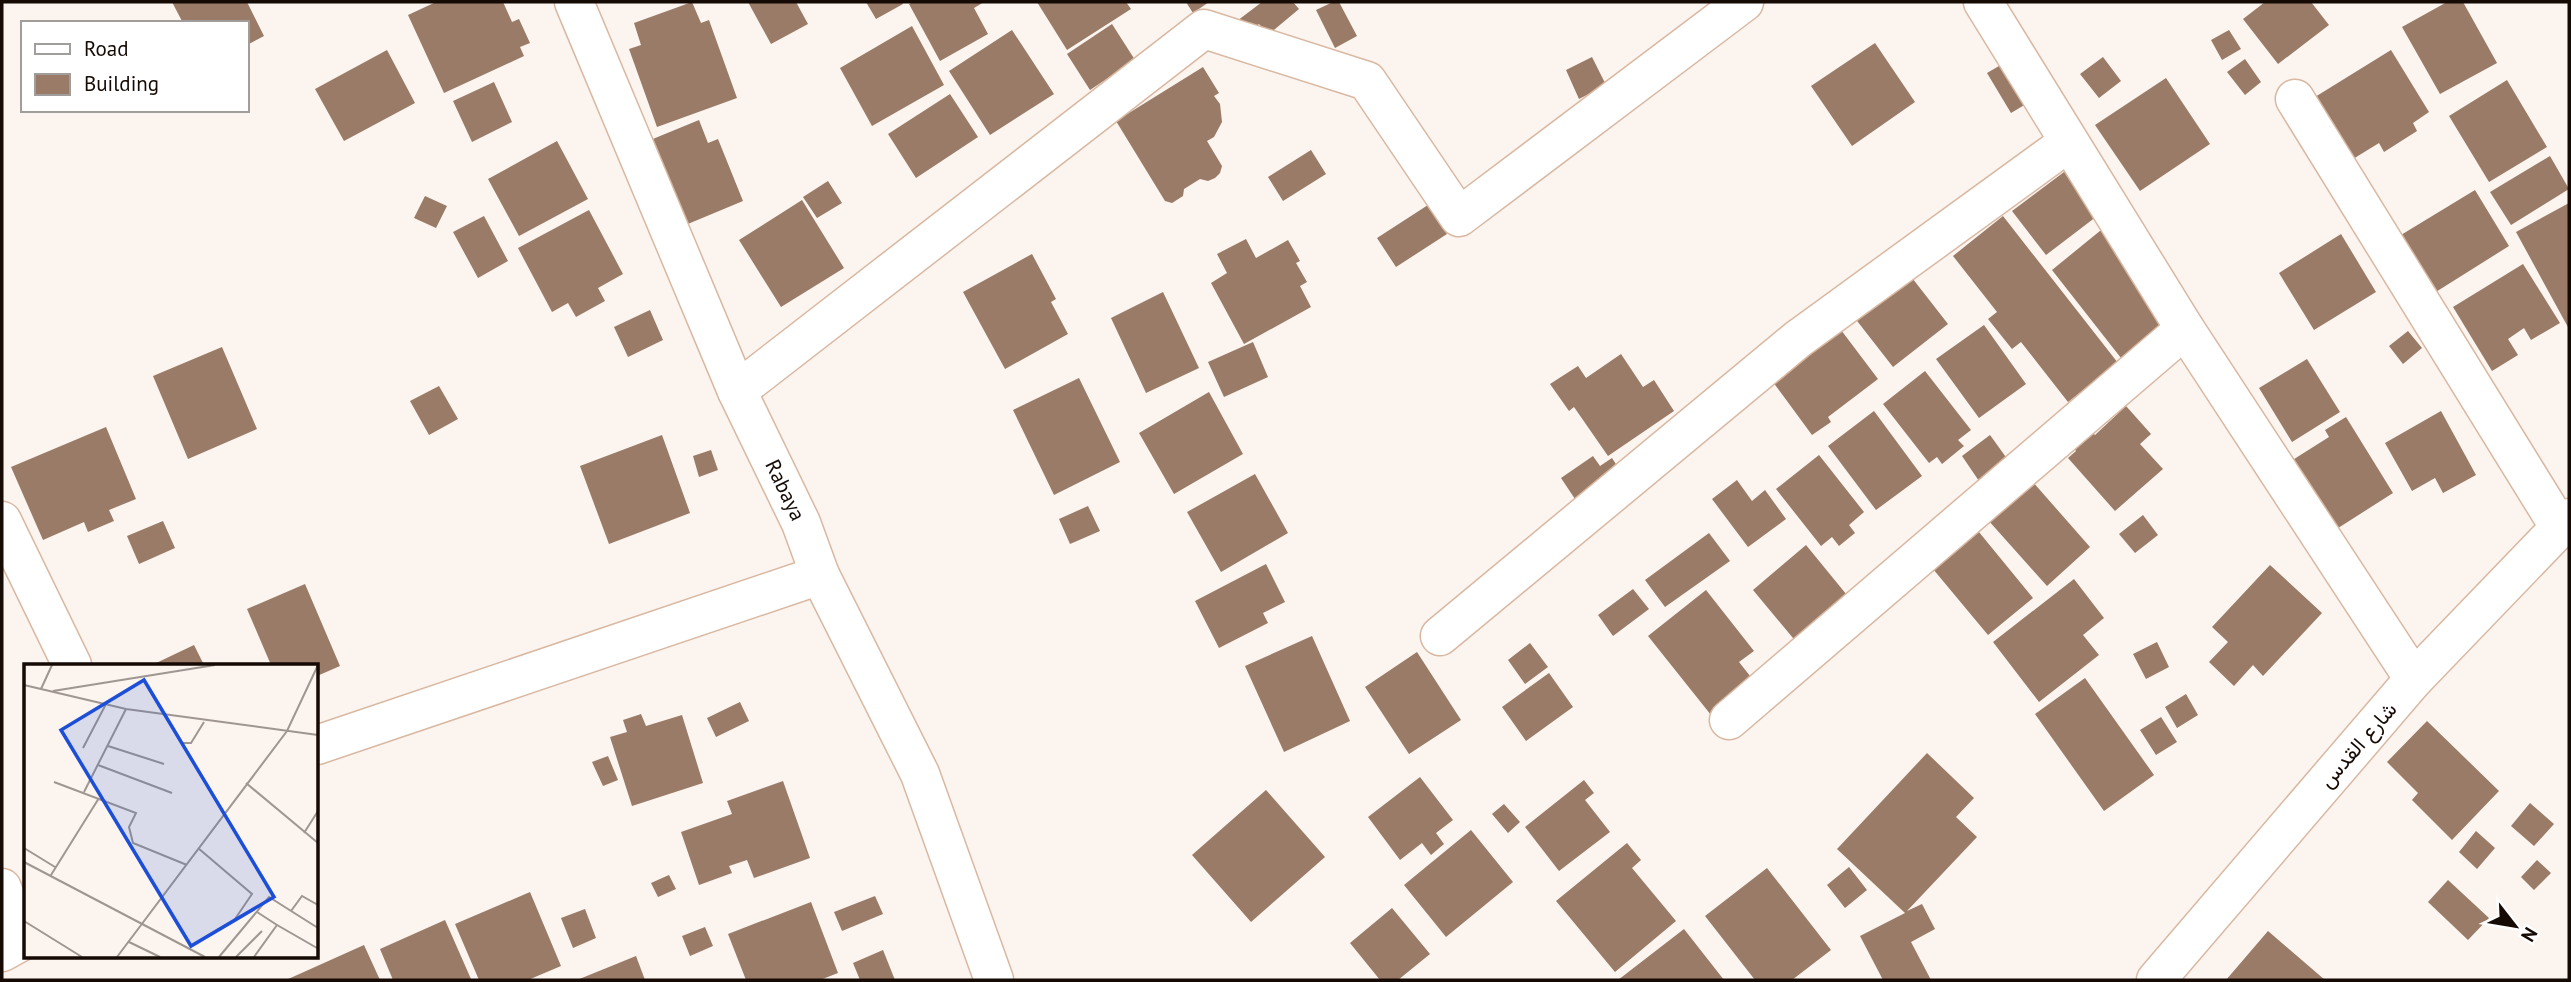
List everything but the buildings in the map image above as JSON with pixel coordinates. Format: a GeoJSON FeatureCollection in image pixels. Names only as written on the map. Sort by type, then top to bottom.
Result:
{"type":"FeatureCollection","features":[{"type":"Feature","properties":{"kind":"street","name":"Rabaya"},"geometry":{"type":"LineString","coordinates":[[574,2],[737,391],[801,523],[820,575],[920,774],[994,980]]}},
{"type":"Feature","properties":{"kind":"street"},"geometry":{"type":"LineString","coordinates":[[737,391],[1204,29],[1367,81],[1459,217],[1744,2]]}},
{"type":"Feature","properties":{"kind":"street"},"geometry":{"type":"LineString","coordinates":[[1983,2],[2185,328],[2414,680]]}},
{"type":"Feature","properties":{"kind":"street"},"geometry":{"type":"LineString","coordinates":[[2295,99],[2564,523]]}},
{"type":"Feature","properties":{"kind":"street"},"geometry":{"type":"LineString","coordinates":[[1440,636],[1798,339],[2069,142]]}},
{"type":"Feature","properties":{"kind":"street"},"geometry":{"type":"LineString","coordinates":[[1729,720],[2185,328]]}},
{"type":"Feature","properties":{"kind":"street"},"geometry":{"type":"LineString","coordinates":[[2,521],[72,664]]}},
{"type":"Feature","properties":{"kind":"street","name":"شارع القدس"},"geometry":{"type":"LineString","coordinates":[[2156,980],[2414,680],[2564,523]]}},
{"type":"Feature","properties":{"kind":"street"},"geometry":{"type":"LineString","coordinates":[[318,745],[820,575]]}},
{"type":"Feature","properties":{"kind":"street"},"geometry":{"type":"LineString","coordinates":[[2,888],[22,941],[2,951]]}}]}
